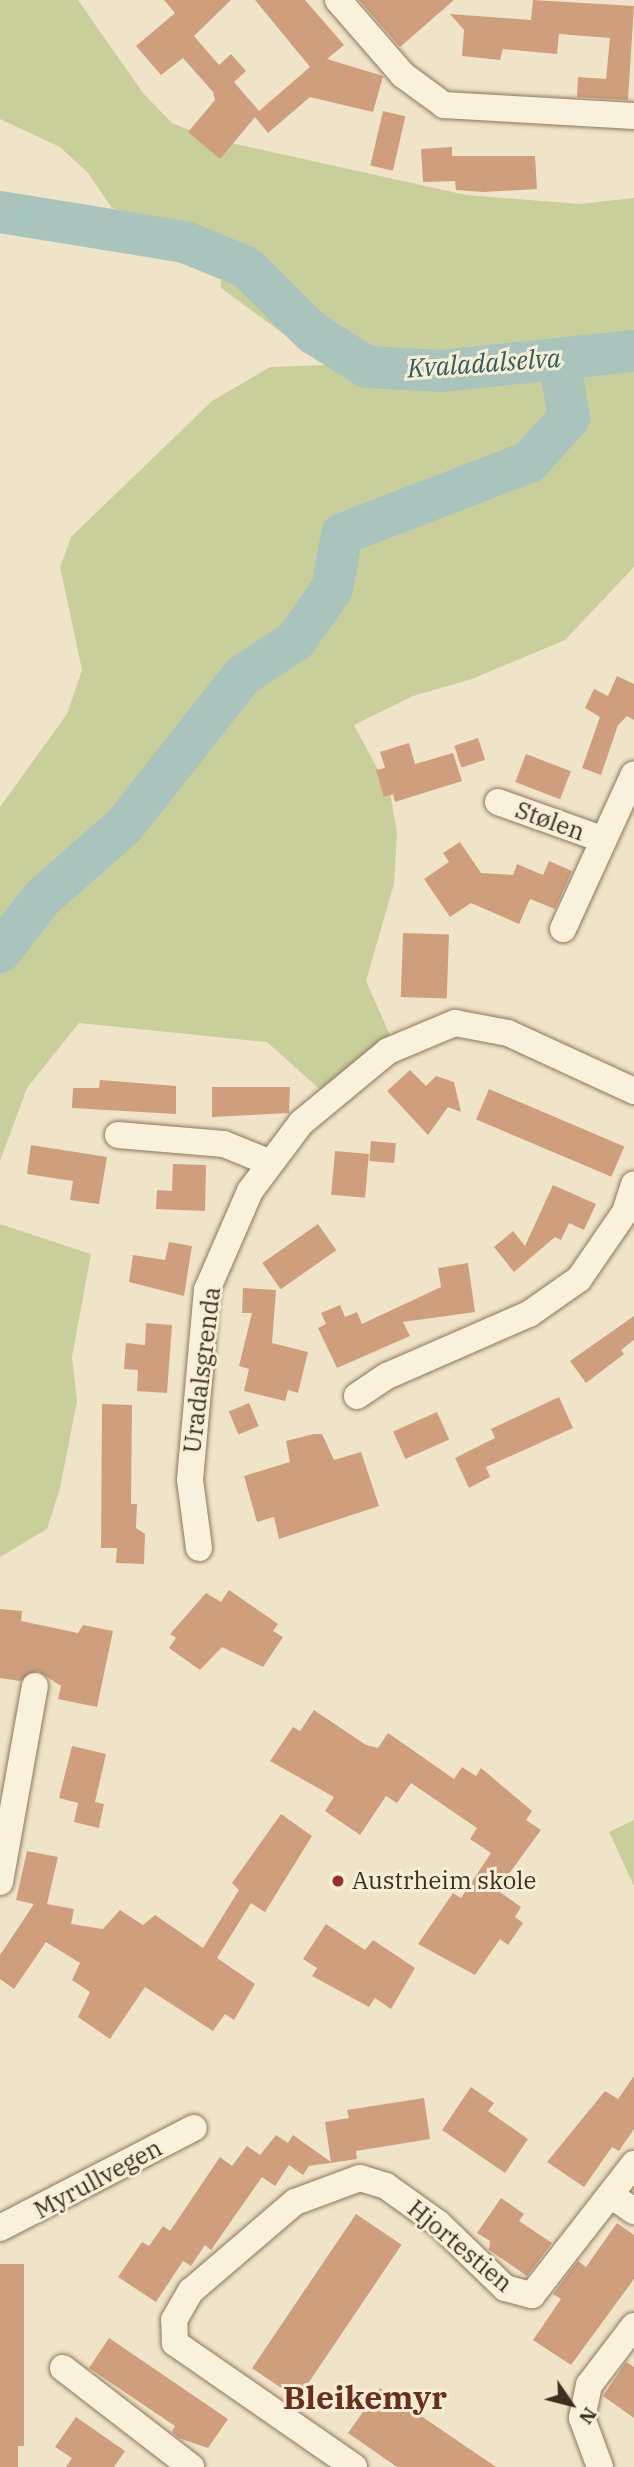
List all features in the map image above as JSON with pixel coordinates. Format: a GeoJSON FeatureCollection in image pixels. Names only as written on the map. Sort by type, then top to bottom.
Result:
{"type":"FeatureCollection","features":[{"type":"Feature","properties":{"kind":"street"},"geometry":{"type":"LineString","coordinates":[[338,0],[403,75],[444,105],[477,112],[634,116]]}},
{"type":"Feature","properties":{"kind":"street","name":"Stølen"},"geometry":{"type":"LineString","coordinates":[[563,929],[634,774]]}},
{"type":"Feature","properties":{"kind":"street","name":"Stølen"},"geometry":{"type":"LineString","coordinates":[[498,802],[602,839]]}},
{"type":"Feature","properties":{"kind":"street","name":"Uradalsgrenda"},"geometry":{"type":"LineString","coordinates":[[199,1548],[190,1480],[207,1290],[268,1162],[301,1122],[388,1051],[455,1023],[508,1033],[634,1091]]}},
{"type":"Feature","properties":{"kind":"street"},"geometry":{"type":"LineString","coordinates":[[118,1135],[224,1144],[268,1162]]}},
{"type":"Feature","properties":{"kind":"street"},"geometry":{"type":"LineString","coordinates":[[357,1396],[387,1376],[529,1314],[579,1279],[625,1212],[634,1184]]}},
{"type":"Feature","properties":{"kind":"street"},"geometry":{"type":"LineString","coordinates":[[0,1882],[8,1802],[35,1686]]}},
{"type":"Feature","properties":{"kind":"street","name":"Myrullvegen"},"geometry":{"type":"LineString","coordinates":[[0,2228],[194,2128]]}},
{"type":"Feature","properties":{"kind":"street","name":"Hjortestien"},"geometry":{"type":"LineString","coordinates":[[354,2467],[175,2343],[174,2320],[191,2291],[295,2203],[337,2183],[360,2178],[386,2186],[459,2239],[520,2296],[545,2284],[634,2164]]}},
{"type":"Feature","properties":{"kind":"street"},"geometry":{"type":"LineString","coordinates":[[611,2195],[634,2211]]}},
{"type":"Feature","properties":{"kind":"street"},"geometry":{"type":"LineString","coordinates":[[604,2466],[582,2418],[589,2385],[634,2326]]}},
{"type":"Feature","properties":{"kind":"street"},"geometry":{"type":"LineString","coordinates":[[63,2368],[191,2467]]}},
{"type":"Feature","properties":{"kind":"green space"},"geometry":{"type":"Polygon","coordinates":[[[0,0],[78,0],[143,93],[172,123],[209,138],[466,195],[579,204],[634,198],[634,567],[565,640],[472,679],[413,696],[354,725],[390,792],[397,833],[394,884],[366,981],[393,1042],[325,1094],[267,1042],[79,1023],[27,1088],[0,1161],[0,952],[7,942],[0,939],[0,807],[67,714],[82,670],[60,567],[71,537],[212,401],[270,367],[326,365],[221,288],[221,276],[194,247],[153,221],[112,208],[88,173],[60,147],[0,119],[0,0]]]}},
{"type":"Feature","properties":{"kind":"green space"},"geometry":{"type":"Polygon","coordinates":[[[0,1224],[91,1254],[72,1357],[77,1401],[60,1488],[47,1529],[0,1557],[0,1224]]]}},
{"type":"Feature","properties":{"kind":"green space"},"geometry":{"type":"Polygon","coordinates":[[[634,1820],[634,1886],[609,1832],[634,1820]]]}},
{"type":"Feature","properties":{"kind":"building"},"geometry":{"type":"Polygon","coordinates":[[[164,0],[231,0],[194,36],[219,65],[231,54],[246,71],[234,82],[259,111],[310,67],[255,0],[305,0],[344,45],[327,59],[383,76],[373,112],[310,97],[268,133],[255,117],[220,159],[188,132],[215,100],[213,92],[183,58],[161,75],[136,46],[175,13],[164,0]]]}},
{"type":"Feature","properties":{"kind":"building"},"geometry":{"type":"Polygon","coordinates":[[[359,0],[454,0],[400,47],[359,0]]]}},
{"type":"Feature","properties":{"kind":"building"},"geometry":{"type":"Polygon","coordinates":[[[533,0],[634,6],[628,100],[577,97],[578,77],[606,79],[610,38],[559,34],[557,54],[503,49],[500,60],[462,56],[464,30],[450,14],[531,20],[533,0]]]}},
{"type":"Feature","properties":{"kind":"building"},"geometry":{"type":"Polygon","coordinates":[[[383,111],[405,116],[393,171],[370,166],[383,111]]]}},
{"type":"Feature","properties":{"kind":"building"},"geometry":{"type":"Polygon","coordinates":[[[452,147],[452,156],[535,156],[537,189],[484,192],[456,190],[455,181],[423,182],[421,149],[452,147]]]}},
{"type":"Feature","properties":{"kind":"building"},"geometry":{"type":"Polygon","coordinates":[[[617,676],[634,684],[634,720],[627,716],[618,725],[601,775],[582,768],[600,717],[585,708],[594,689],[608,696],[617,676]]]}},
{"type":"Feature","properties":{"kind":"building"},"geometry":{"type":"Polygon","coordinates":[[[478,738],[485,760],[461,768],[454,746],[478,738]]]}},
{"type":"Feature","properties":{"kind":"building"},"geometry":{"type":"Polygon","coordinates":[[[409,743],[415,764],[453,753],[462,781],[395,802],[393,794],[384,797],[376,770],[385,768],[380,752],[409,743]]]}},
{"type":"Feature","properties":{"kind":"building"},"geometry":{"type":"Polygon","coordinates":[[[526,754],[571,771],[560,799],[515,782],[526,754]]]}},
{"type":"Feature","properties":{"kind":"building"},"geometry":{"type":"Polygon","coordinates":[[[460,842],[481,873],[513,875],[517,864],[543,875],[549,861],[572,871],[555,909],[530,899],[519,924],[471,903],[450,917],[424,879],[449,862],[443,853],[460,842]]]}},
{"type":"Feature","properties":{"kind":"building"},"geometry":{"type":"Polygon","coordinates":[[[403,933],[449,935],[447,999],[401,997],[403,933]]]}},
{"type":"Feature","properties":{"kind":"building"},"geometry":{"type":"Polygon","coordinates":[[[410,1070],[426,1086],[436,1076],[454,1082],[461,1112],[448,1107],[428,1135],[387,1091],[410,1070]]]}},
{"type":"Feature","properties":{"kind":"building"},"geometry":{"type":"Polygon","coordinates":[[[100,1080],[176,1086],[176,1114],[72,1108],[73,1088],[99,1088],[100,1080]]]}},
{"type":"Feature","properties":{"kind":"building"},"geometry":{"type":"Polygon","coordinates":[[[212,1087],[290,1087],[289,1113],[212,1117],[212,1087]]]}},
{"type":"Feature","properties":{"kind":"building"},"geometry":{"type":"Polygon","coordinates":[[[489,1089],[624,1146],[611,1177],[476,1119],[489,1089]]]}},
{"type":"Feature","properties":{"kind":"building"},"geometry":{"type":"Polygon","coordinates":[[[371,1141],[396,1143],[394,1163],[369,1161],[371,1141]]]}},
{"type":"Feature","properties":{"kind":"building"},"geometry":{"type":"Polygon","coordinates":[[[31,1145],[107,1157],[99,1204],[70,1200],[73,1181],[27,1174],[31,1145]]]}},
{"type":"Feature","properties":{"kind":"building"},"geometry":{"type":"Polygon","coordinates":[[[335,1151],[369,1154],[365,1198],[331,1195],[335,1151]]]}},
{"type":"Feature","properties":{"kind":"building"},"geometry":{"type":"Polygon","coordinates":[[[173,1164],[206,1165],[205,1211],[156,1209],[157,1190],[172,1191],[173,1164]]]}},
{"type":"Feature","properties":{"kind":"building"},"geometry":{"type":"Polygon","coordinates":[[[553,1185],[596,1204],[584,1230],[569,1223],[561,1240],[555,1237],[514,1272],[494,1247],[513,1231],[525,1246],[553,1185]]]}},
{"type":"Feature","properties":{"kind":"building"},"geometry":{"type":"Polygon","coordinates":[[[318,1224],[336,1250],[281,1289],[262,1263],[318,1224]]]}},
{"type":"Feature","properties":{"kind":"building"},"geometry":{"type":"Polygon","coordinates":[[[169,1242],[192,1246],[184,1296],[129,1282],[133,1255],[165,1260],[169,1242]]]}},
{"type":"Feature","properties":{"kind":"building"},"geometry":{"type":"Polygon","coordinates":[[[468,1263],[475,1312],[403,1322],[410,1336],[337,1368],[318,1328],[326,1324],[321,1313],[340,1305],[345,1317],[357,1312],[362,1324],[441,1287],[438,1268],[468,1263]]]}},
{"type":"Feature","properties":{"kind":"building"},"geometry":{"type":"Polygon","coordinates":[[[243,1288],[276,1290],[272,1343],[308,1352],[298,1393],[288,1390],[285,1401],[244,1391],[249,1369],[239,1366],[252,1313],[242,1313],[243,1288]]]}},
{"type":"Feature","properties":{"kind":"building"},"geometry":{"type":"Polygon","coordinates":[[[634,1316],[634,1340],[621,1350],[624,1354],[586,1383],[570,1361],[634,1316]]]}},
{"type":"Feature","properties":{"kind":"building"},"geometry":{"type":"Polygon","coordinates":[[[146,1323],[172,1325],[167,1393],[137,1391],[138,1370],[124,1369],[126,1343],[145,1345],[146,1323]]]}},
{"type":"Feature","properties":{"kind":"building"},"geometry":{"type":"Polygon","coordinates":[[[559,1397],[573,1428],[486,1467],[490,1477],[469,1488],[455,1458],[495,1438],[491,1429],[559,1397]]]}},
{"type":"Feature","properties":{"kind":"building"},"geometry":{"type":"Polygon","coordinates":[[[249,1403],[259,1426],[239,1435],[229,1412],[249,1403]]]}},
{"type":"Feature","properties":{"kind":"building"},"geometry":{"type":"Polygon","coordinates":[[[102,1404],[132,1405],[131,1504],[137,1504],[136,1528],[145,1534],[144,1564],[116,1563],[117,1548],[101,1548],[102,1404]]]}},
{"type":"Feature","properties":{"kind":"building"},"geometry":{"type":"Polygon","coordinates":[[[437,1412],[449,1439],[405,1459],[393,1432],[437,1412]]]}},
{"type":"Feature","properties":{"kind":"building"},"geometry":{"type":"Polygon","coordinates":[[[322,1434],[334,1460],[361,1452],[379,1506],[279,1539],[274,1517],[257,1522],[244,1476],[290,1462],[286,1441],[322,1434]]]}},
{"type":"Feature","properties":{"kind":"building"},"geometry":{"type":"Polygon","coordinates":[[[229,1590],[278,1624],[273,1631],[283,1637],[263,1667],[222,1647],[200,1670],[169,1648],[176,1638],[170,1634],[206,1593],[221,1602],[229,1590]]]}},
{"type":"Feature","properties":{"kind":"building"},"geometry":{"type":"Polygon","coordinates":[[[0,1609],[22,1611],[21,1621],[78,1633],[83,1625],[113,1631],[97,1707],[58,1699],[61,1686],[38,1671],[20,1681],[0,1678],[0,1609]]]}},
{"type":"Feature","properties":{"kind":"building"},"geometry":{"type":"Polygon","coordinates":[[[314,1710],[366,1745],[378,1748],[388,1733],[454,1779],[462,1767],[476,1776],[481,1768],[532,1811],[526,1820],[541,1830],[497,1890],[521,1907],[515,1917],[523,1923],[508,1945],[500,1939],[475,1975],[418,1944],[453,1893],[461,1898],[491,1853],[470,1839],[477,1828],[411,1783],[397,1803],[386,1796],[360,1835],[325,1811],[334,1797],[270,1761],[293,1727],[300,1731],[314,1710]]]}},
{"type":"Feature","properties":{"kind":"building"},"geometry":{"type":"Polygon","coordinates":[[[72,1746],[106,1754],[95,1802],[104,1804],[99,1828],[74,1822],[78,1803],[59,1798],[72,1746]]]}},
{"type":"Feature","properties":{"kind":"building"},"geometry":{"type":"Polygon","coordinates":[[[281,1814],[312,1836],[265,1912],[251,1903],[217,1958],[255,1984],[234,2020],[225,2014],[213,2031],[145,1987],[110,2039],[78,2017],[90,1992],[72,1980],[80,1963],[46,1942],[14,1989],[0,1979],[0,1955],[34,1904],[16,1900],[27,1851],[58,1857],[47,1904],[74,1909],[71,1924],[103,1929],[120,1910],[143,1925],[155,1915],[203,1948],[239,1890],[232,1883],[281,1814]]]}},
{"type":"Feature","properties":{"kind":"building"},"geometry":{"type":"Polygon","coordinates":[[[326,1924],[365,1950],[373,1940],[415,1968],[391,2009],[375,1998],[369,2007],[312,1976],[317,1968],[303,1959],[326,1924]]]}},
{"type":"Feature","properties":{"kind":"building"},"geometry":{"type":"Polygon","coordinates":[[[634,2076],[634,2129],[619,2151],[612,2147],[584,2187],[547,2162],[605,2091],[618,2099],[634,2076]]]}},
{"type":"Feature","properties":{"kind":"building"},"geometry":{"type":"Polygon","coordinates":[[[471,2087],[494,2103],[488,2111],[528,2139],[505,2173],[442,2130],[471,2087]]]}},
{"type":"Feature","properties":{"kind":"building"},"geometry":{"type":"Polygon","coordinates":[[[424,2098],[430,2139],[356,2151],[357,2159],[309,2166],[303,2175],[289,2165],[275,2186],[262,2177],[211,2250],[205,2245],[191,2266],[183,2261],[156,2302],[118,2277],[142,2242],[149,2246],[163,2226],[170,2231],[220,2157],[232,2166],[247,2146],[260,2155],[276,2135],[288,2143],[293,2135],[331,2162],[325,2122],[349,2118],[347,2110],[424,2098]]]}},
{"type":"Feature","properties":{"kind":"building"},"geometry":{"type":"Polygon","coordinates":[[[501,2198],[524,2214],[519,2221],[552,2243],[527,2276],[489,2250],[490,2241],[477,2233],[501,2198]]]}},
{"type":"Feature","properties":{"kind":"building"},"geometry":{"type":"Polygon","coordinates":[[[356,2214],[402,2245],[298,2399],[252,2368],[356,2214]]]}},
{"type":"Feature","properties":{"kind":"building"},"geometry":{"type":"Polygon","coordinates":[[[617,2223],[634,2235],[634,2279],[571,2365],[533,2340],[561,2299],[553,2294],[578,2261],[586,2267],[617,2223]]]}},
{"type":"Feature","properties":{"kind":"building"},"geometry":{"type":"Polygon","coordinates":[[[0,2264],[24,2264],[24,2446],[18,2446],[18,2467],[0,2467],[0,2264]]]}},
{"type":"Feature","properties":{"kind":"building"},"geometry":{"type":"Polygon","coordinates":[[[109,2338],[228,2419],[208,2448],[179,2438],[172,2432],[175,2426],[89,2368],[109,2338]]]}},
{"type":"Feature","properties":{"kind":"building"},"geometry":{"type":"Polygon","coordinates":[[[626,2362],[634,2367],[634,2418],[603,2396],[626,2362]]]}},
{"type":"Feature","properties":{"kind":"building"},"geometry":{"type":"Polygon","coordinates":[[[380,2388],[496,2467],[397,2467],[348,2433],[380,2388]]]}},
{"type":"Feature","properties":{"kind":"building"},"geometry":{"type":"Polygon","coordinates":[[[76,2417],[125,2451],[114,2467],[66,2467],[72,2458],[55,2447],[76,2417]]]}},
{"type":"Feature","properties":{"kind":"waterway","name":"Kvaladalselva"},"geometry":{"type":"LineString","coordinates":[[0,212],[185,242],[246,267],[313,333],[367,367],[443,371],[634,351]]}},
{"type":"Feature","properties":{"kind":"waterway"},"geometry":{"type":"LineString","coordinates":[[0,952],[42,898],[124,826],[242,676],[296,640],[332,589],[342,534],[529,462],[569,418],[559,360]]}},
{"type":"Feature","properties":{"kind":"place","name":"Austrheim skole"},"geometry":{"type":"Point","coordinates":[338,1881]}},
{"type":"Feature","properties":{"kind":"district","name":"Bleikemyr"},"geometry":{"type":"Point","coordinates":[365,2397]}}]}
